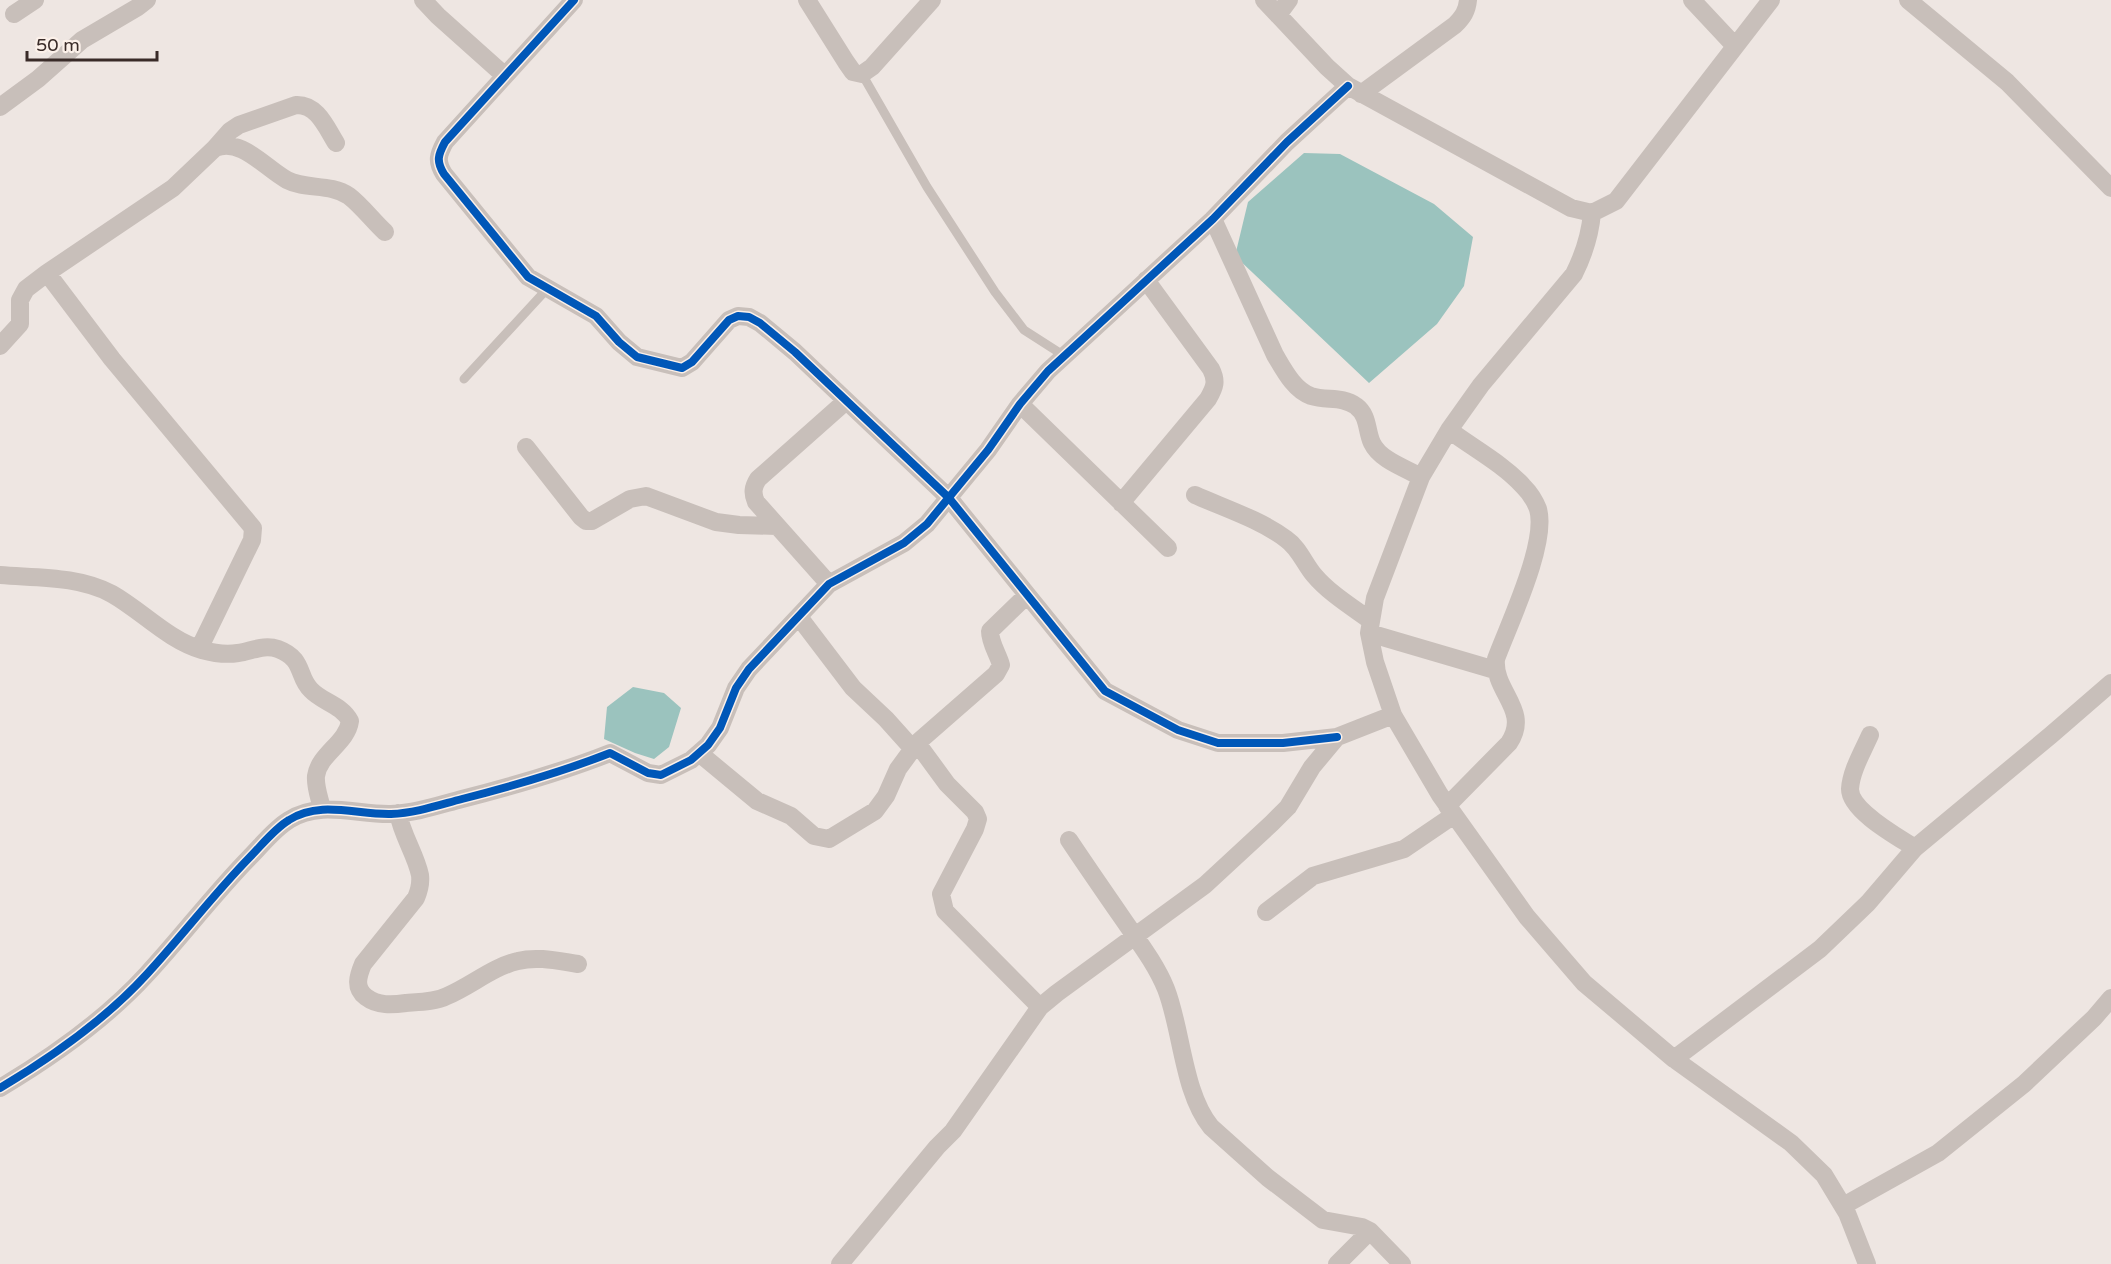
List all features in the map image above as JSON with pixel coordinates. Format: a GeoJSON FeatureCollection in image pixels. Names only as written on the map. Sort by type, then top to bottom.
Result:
{"type":"FeatureCollection","features":[{"type":"Feature","properties":{"kind":"street"},"geometry":{"type":"LineString","coordinates":[[14,14],[35,0]]}},
{"type":"Feature","properties":{"kind":"street"},"geometry":{"type":"LineString","coordinates":[[0,107],[38,79],[82,40],[146,0]]}},
{"type":"Feature","properties":{"kind":"street"},"geometry":{"type":"LineString","coordinates":[[423,0],[504,75]]}},
{"type":"Feature","properties":{"kind":"street"},"geometry":{"type":"LineString","coordinates":[[574,0],[504,75],[445,142],[438,154],[438,165],[528,277],[596,316],[619,342],[637,357],[673,367],[682,368],[692,362],[729,320],[738,316],[749,317],[760,323],[795,352],[949,498],[1105,691],[1178,730],[1218,742],[1246,744],[1336,737],[1393,715]]}},
{"type":"Feature","properties":{"kind":"street"},"geometry":{"type":"LineString","coordinates":[[807,0],[853,72],[862,74],[872,67],[932,0]]}},
{"type":"Feature","properties":{"kind":"street"},"geometry":{"type":"LineString","coordinates":[[1264,0],[1283,7],[1327,67],[1355,90],[1571,208],[1592,213],[1616,201],[1771,0]]}},
{"type":"Feature","properties":{"kind":"street"},"geometry":{"type":"LineString","coordinates":[[401,826],[414,812],[525,783],[610,753],[648,773],[661,775],[691,760],[708,745],[720,728],[736,688],[749,669],[829,584],[904,543],[927,524],[988,450],[1020,404],[1063,355],[1213,219],[1287,142],[1355,90],[1455,25],[1464,15],[1468,0]]}},
{"type":"Feature","properties":{"kind":"street"},"geometry":{"type":"LineString","coordinates":[[1692,0],[1735,46]]}},
{"type":"Feature","properties":{"kind":"street"},"geometry":{"type":"LineString","coordinates":[[1908,0],[2007,82],[2111,188]]}},
{"type":"Feature","properties":{"kind":"street"},"geometry":{"type":"LineString","coordinates":[[0,346],[20,324],[22,294],[47,273],[173,188],[230,131],[296,105],[304,105],[313,109],[336,143]]}},
{"type":"Feature","properties":{"kind":"street"},"geometry":{"type":"LineString","coordinates":[[214,148],[233,145],[290,182],[301,186],[327,188],[341,192],[350,197],[385,232]]}},
{"type":"Feature","properties":{"kind":"street"},"geometry":{"type":"LineString","coordinates":[[1592,213],[1590,234],[1583,257],[1574,274],[1481,385],[1449,430],[1420,477],[1375,598],[1370,627],[1375,662],[1393,715],[1451,810],[1527,917],[1584,982],[1674,1059],[1791,1143],[1824,1175],[1843,1206],[1867,1264]]}},
{"type":"Feature","properties":{"kind":"street"},"geometry":{"type":"LineString","coordinates":[[1213,219],[1275,355],[1287,375],[1301,390],[1312,396],[1337,398],[1348,401],[1358,408],[1365,417],[1371,442],[1377,450],[1385,458],[1420,477]]}},
{"type":"Feature","properties":{"kind":"street"},"geometry":{"type":"LineString","coordinates":[[47,273],[112,359],[253,528],[252,540],[199,649]]}},
{"type":"Feature","properties":{"kind":"street"},"geometry":{"type":"LineString","coordinates":[[1121,502],[1208,399],[1216,379],[1212,369],[1146,280]]}},
{"type":"Feature","properties":{"kind":"street"},"geometry":{"type":"LineString","coordinates":[[829,584],[756,502],[753,495],[758,479],[846,401]]}},
{"type":"Feature","properties":{"kind":"street"},"geometry":{"type":"LineString","coordinates":[[1020,404],[1168,548]]}},
{"type":"Feature","properties":{"kind":"street"},"geometry":{"type":"LineString","coordinates":[[1266,912],[1313,876],[1404,849],[1451,810],[1515,734],[1517,723],[1515,715],[1495,670],[1496,659],[1522,596],[1538,537],[1540,521],[1538,508],[1524,486],[1449,430]]}},
{"type":"Feature","properties":{"kind":"street"},"geometry":{"type":"LineString","coordinates":[[526,447],[586,521],[592,521],[630,499],[646,496],[716,522],[777,526]]}},
{"type":"Feature","properties":{"kind":"street"},"geometry":{"type":"LineString","coordinates":[[1195,495],[1286,538],[1295,546],[1312,573],[1370,627],[1495,670]]}},
{"type":"Feature","properties":{"kind":"street"},"geometry":{"type":"LineString","coordinates":[[0,575],[65,580],[93,586],[112,594],[158,626],[199,649],[226,654],[262,646],[277,648],[296,660],[309,689],[347,714],[350,720],[349,728],[318,768],[316,777],[322,809]]}},
{"type":"Feature","properties":{"kind":"street"},"geometry":{"type":"LineString","coordinates":[[699,753],[757,801],[791,816],[814,836],[829,839],[875,811],[886,796],[898,769],[915,746],[996,674],[1000,666],[999,657],[990,638],[990,631],[1027,595]]}},
{"type":"Feature","properties":{"kind":"street"},"geometry":{"type":"LineString","coordinates":[[799,617],[854,688],[915,746],[947,784],[975,812],[978,819],[975,829],[941,894],[945,911],[1040,1007]]}},
{"type":"Feature","properties":{"kind":"street"},"geometry":{"type":"LineString","coordinates":[[1674,1059],[1820,949],[1868,903],[1915,848],[2111,683]]}},
{"type":"Feature","properties":{"kind":"street"},"geometry":{"type":"LineString","coordinates":[[1870,735],[1852,779],[1850,791],[1854,800],[1872,819],[1915,848]]}},
{"type":"Feature","properties":{"kind":"street"},"geometry":{"type":"LineString","coordinates":[[840,1264],[937,1147],[953,1131],[1040,1007],[1205,885],[1288,807],[1312,767],[1336,737]]}},
{"type":"Feature","properties":{"kind":"street"},"geometry":{"type":"LineString","coordinates":[[0,1088],[28,1071],[99,1019],[146,976],[223,885],[288,820],[306,811],[322,809],[401,826]]}},
{"type":"Feature","properties":{"kind":"street"},"geometry":{"type":"LineString","coordinates":[[401,826],[420,875],[420,886],[416,898],[363,964],[357,985],[362,994],[374,1003],[398,1004],[438,1000],[504,966],[531,958],[578,964]]}},
{"type":"Feature","properties":{"kind":"street"},"geometry":{"type":"LineString","coordinates":[[1069,840],[1136,937],[1167,991],[1201,1111],[1211,1127],[1268,1178],[1323,1220],[1362,1227],[1370,1231],[1402,1264]]}},
{"type":"Feature","properties":{"kind":"street"},"geometry":{"type":"LineString","coordinates":[[1843,1206],[1938,1153],[2024,1084],[2094,1018],[2111,998]]}},
{"type":"Feature","properties":{"kind":"street"},"geometry":{"type":"LineString","coordinates":[[1337,1264],[1370,1231]]}},
{"type":"Feature","properties":{"kind":"lane"},"geometry":{"type":"LineString","coordinates":[[862,74],[927,187],[995,292],[1024,330],[1063,355]]}},
{"type":"Feature","properties":{"kind":"lane"},"geometry":{"type":"LineString","coordinates":[[464,379],[547,289]]}},
{"type":"Feature","properties":{"kind":"water"},"geometry":{"type":"Polygon","coordinates":[[[1304,153],[1340,154],[1434,204],[1473,237],[1464,286],[1437,324],[1369,383],[1235,256],[1248,202],[1304,153]]]}},
{"type":"Feature","properties":{"kind":"water"},"geometry":{"type":"Polygon","coordinates":[[[633,687],[664,693],[681,708],[669,747],[654,759],[604,739],[607,707],[633,687]]]}},
{"type":"Feature","properties":{"kind":"cycle path"},"geometry":{"type":"LineString","coordinates":[[574,0],[445,142],[439,158],[444,174],[528,277],[596,316],[619,342],[637,357],[682,368],[692,362],[729,320],[738,316],[749,317],[760,323],[795,352],[949,498],[1105,691],[1178,730],[1218,743],[1283,743],[1337,737]]}},
{"type":"Feature","properties":{"kind":"cycle path"},"geometry":{"type":"LineString","coordinates":[[0,1088],[59,1050],[131,991],[268,838],[289,820],[301,814],[326,810],[378,814],[418,810],[500,789],[610,753],[648,773],[661,775],[691,760],[708,745],[720,728],[736,688],[749,669],[829,584],[904,543],[927,524],[988,450],[1020,404],[1048,371],[1213,219],[1287,142],[1348,86]]}}]}
